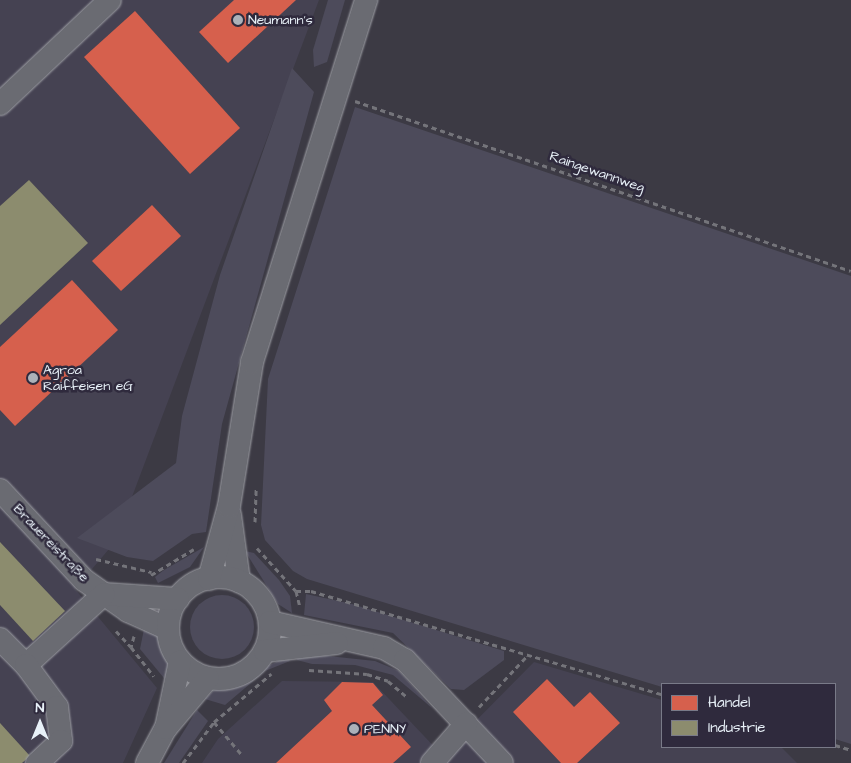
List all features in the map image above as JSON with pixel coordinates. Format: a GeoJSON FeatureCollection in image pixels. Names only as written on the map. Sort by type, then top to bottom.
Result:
{"type":"FeatureCollection","features":[{"type":"Feature","properties":{"kind":"street"},"geometry":{"type":"LineString","coordinates":[[0,104],[110,0]]}},
{"type":"Feature","properties":{"kind":"street"},"geometry":{"type":"LineString","coordinates":[[208,579],[229,506],[252,362],[366,0]]}},
{"type":"Feature","properties":{"kind":"street","name":"Brauereistraße"},"geometry":{"type":"LineString","coordinates":[[0,490],[60,556],[104,594],[168,629]]}},
{"type":"Feature","properties":{"kind":"street"},"geometry":{"type":"LineString","coordinates":[[229,506],[239,581]]}},
{"type":"Feature","properties":{"kind":"street"},"geometry":{"type":"LineString","coordinates":[[26,665],[104,594],[178,599],[208,579],[239,581],[260,597],[270,622],[266,652]]}},
{"type":"Feature","properties":{"kind":"street"},"geometry":{"type":"LineString","coordinates":[[166,728],[180,661],[168,629],[178,599]]}},
{"type":"Feature","properties":{"kind":"street"},"geometry":{"type":"LineString","coordinates":[[270,622],[384,648],[405,660],[502,763]]}},
{"type":"Feature","properties":{"kind":"street"},"geometry":{"type":"LineString","coordinates":[[0,639],[26,665],[57,707],[61,741],[37,763]]}},
{"type":"Feature","properties":{"kind":"street"},"geometry":{"type":"LineString","coordinates":[[180,661],[208,678],[241,675],[266,652],[350,641]]}},
{"type":"Feature","properties":{"kind":"street"},"geometry":{"type":"LineString","coordinates":[[147,763],[166,728],[208,678]]}},
{"type":"Feature","properties":{"kind":"street"},"geometry":{"type":"LineString","coordinates":[[432,763],[466,724]]}},
{"type":"Feature","properties":{"kind":"path","name":"Raingewannweg"},"geometry":{"type":"LineString","coordinates":[[338,91],[352,100],[851,271]]}},
{"type":"Feature","properties":{"kind":"path"},"geometry":{"type":"LineString","coordinates":[[256,538],[256,547],[296,592],[298,629]]}},
{"type":"Feature","properties":{"kind":"path"},"geometry":{"type":"LineString","coordinates":[[60,556],[88,557],[151,572]]}},
{"type":"Feature","properties":{"kind":"path"},"geometry":{"type":"LineString","coordinates":[[296,592],[311,591],[661,694]]}},
{"type":"Feature","properties":{"kind":"path"},"geometry":{"type":"LineString","coordinates":[[466,724],[528,655]]}},
{"type":"Feature","properties":{"kind":"path"},"geometry":{"type":"LineString","coordinates":[[304,670],[367,674],[388,680],[409,699]]}},
{"type":"Feature","properties":{"kind":"path"},"geometry":{"type":"LineString","coordinates":[[183,763],[214,722],[265,676],[279,671]]}},
{"type":"Feature","properties":{"kind":"path"},"geometry":{"type":"LineString","coordinates":[[214,722],[242,755]]}},
{"type":"Feature","properties":{"kind":"path"},"geometry":{"type":"LineString","coordinates":[[836,745],[851,750]]}},
{"type":"Feature","properties":{"kind":"shaded area"},"geometry":{"type":"Polygon","coordinates":[[[0,0],[319,0],[115,542],[75,589],[157,688],[123,763],[0,763],[0,0]]]}},
{"type":"Feature","properties":{"kind":"shaded area"},"geometry":{"type":"Polygon","coordinates":[[[328,0],[345,0],[327,62],[314,67],[313,50],[328,0]]]}},
{"type":"Feature","properties":{"kind":"shaded area"},"geometry":{"type":"Polygon","coordinates":[[[292,68],[314,92],[222,424],[206,532],[192,534],[153,561],[127,557],[77,538],[176,463],[182,416],[220,275],[292,68]]]}},
{"type":"Feature","properties":{"kind":"shaded area"},"geometry":{"type":"Polygon","coordinates":[[[355,107],[851,276],[851,744],[836,739],[836,683],[661,683],[661,687],[307,579],[293,571],[265,540],[261,525],[268,379],[355,107]]]}},
{"type":"Feature","properties":{"kind":"shaded area"},"geometry":{"type":"Polygon","coordinates":[[[204,547],[190,567],[158,583],[155,577],[204,547]]]}},
{"type":"Feature","properties":{"kind":"shaded area"},"geometry":{"type":"Polygon","coordinates":[[[245,551],[254,553],[279,580],[290,596],[292,613],[278,604],[245,551]]]}},
{"type":"Feature","properties":{"kind":"shaded area"},"geometry":{"type":"Polygon","coordinates":[[[306,594],[352,604],[504,651],[504,660],[464,690],[451,689],[393,633],[304,615],[306,594]]]}},
{"type":"Feature","properties":{"kind":"shaded area"},"geometry":{"type":"Polygon","coordinates":[[[222,595],[240,600],[245,604],[249,609],[254,627],[249,645],[245,650],[240,654],[222,659],[204,654],[199,650],[195,645],[190,627],[195,609],[199,604],[204,600],[222,595]]]}},
{"type":"Feature","properties":{"kind":"shaded area"},"geometry":{"type":"Polygon","coordinates":[[[145,624],[164,639],[171,672],[168,683],[140,649],[145,624]]]}},
{"type":"Feature","properties":{"kind":"shaded area"},"geometry":{"type":"Polygon","coordinates":[[[300,653],[375,661],[399,671],[432,708],[393,675],[355,665],[312,664],[297,660],[300,653]]]}},
{"type":"Feature","properties":{"kind":"shaded area"},"geometry":{"type":"Polygon","coordinates":[[[287,657],[290,661],[265,671],[225,705],[205,699],[213,691],[287,657]]]}},
{"type":"Feature","properties":{"kind":"shaded area"},"geometry":{"type":"Polygon","coordinates":[[[534,662],[661,700],[661,748],[782,748],[797,763],[202,763],[218,739],[282,681],[373,682],[442,755],[534,662]]]}},
{"type":"Feature","properties":{"kind":"shaded area"},"geometry":{"type":"Polygon","coordinates":[[[197,710],[208,721],[179,763],[164,763],[197,710]]]}},
{"type":"Feature","properties":{"kind":"building: Handel"},"geometry":{"type":"Polygon","coordinates":[[[234,0],[296,0],[228,63],[199,32],[234,0]]]}},
{"type":"Feature","properties":{"kind":"building: Handel"},"geometry":{"type":"Polygon","coordinates":[[[135,11],[240,128],[190,174],[84,57],[135,11]]]}},
{"type":"Feature","properties":{"kind":"building: Handel"},"geometry":{"type":"Polygon","coordinates":[[[152,205],[181,236],[121,291],[92,261],[152,205]]]}},
{"type":"Feature","properties":{"kind":"building: Handel","name":"Agroa Raiffeisen eG"},"geometry":{"type":"Polygon","coordinates":[[[72,280],[118,330],[15,426],[0,410],[0,347],[72,280]]]}},
{"type":"Feature","properties":{"kind":"building: Handel"},"geometry":{"type":"Polygon","coordinates":[[[547,679],[574,707],[590,692],[620,723],[577,763],[561,763],[513,712],[547,679]]]}},
{"type":"Feature","properties":{"kind":"building: Handel","name":"PENNY"},"geometry":{"type":"Polygon","coordinates":[[[342,682],[373,683],[383,695],[372,705],[411,747],[393,763],[276,763],[332,711],[324,700],[342,682]]]}},
{"type":"Feature","properties":{"kind":"building: Industrie"},"geometry":{"type":"Polygon","coordinates":[[[29,180],[88,243],[0,325],[0,206],[29,180]]]}},
{"type":"Feature","properties":{"kind":"building: Industrie"},"geometry":{"type":"Polygon","coordinates":[[[0,542],[65,611],[33,641],[0,605],[0,542]]]}},
{"type":"Feature","properties":{"kind":"building: Industrie"},"geometry":{"type":"Polygon","coordinates":[[[0,723],[30,756],[22,763],[0,763],[0,723]]]}},
{"type":"Feature","properties":{"kind":"place","name":"Neumann’s"},"geometry":{"type":"Point","coordinates":[238,20]}},
{"type":"Feature","properties":{"kind":"place","name":"Agroa Raiffeisen eG"},"geometry":{"type":"Point","coordinates":[33,378]}},
{"type":"Feature","properties":{"kind":"place","name":"PENNY"},"geometry":{"type":"Point","coordinates":[354,729]}}]}
